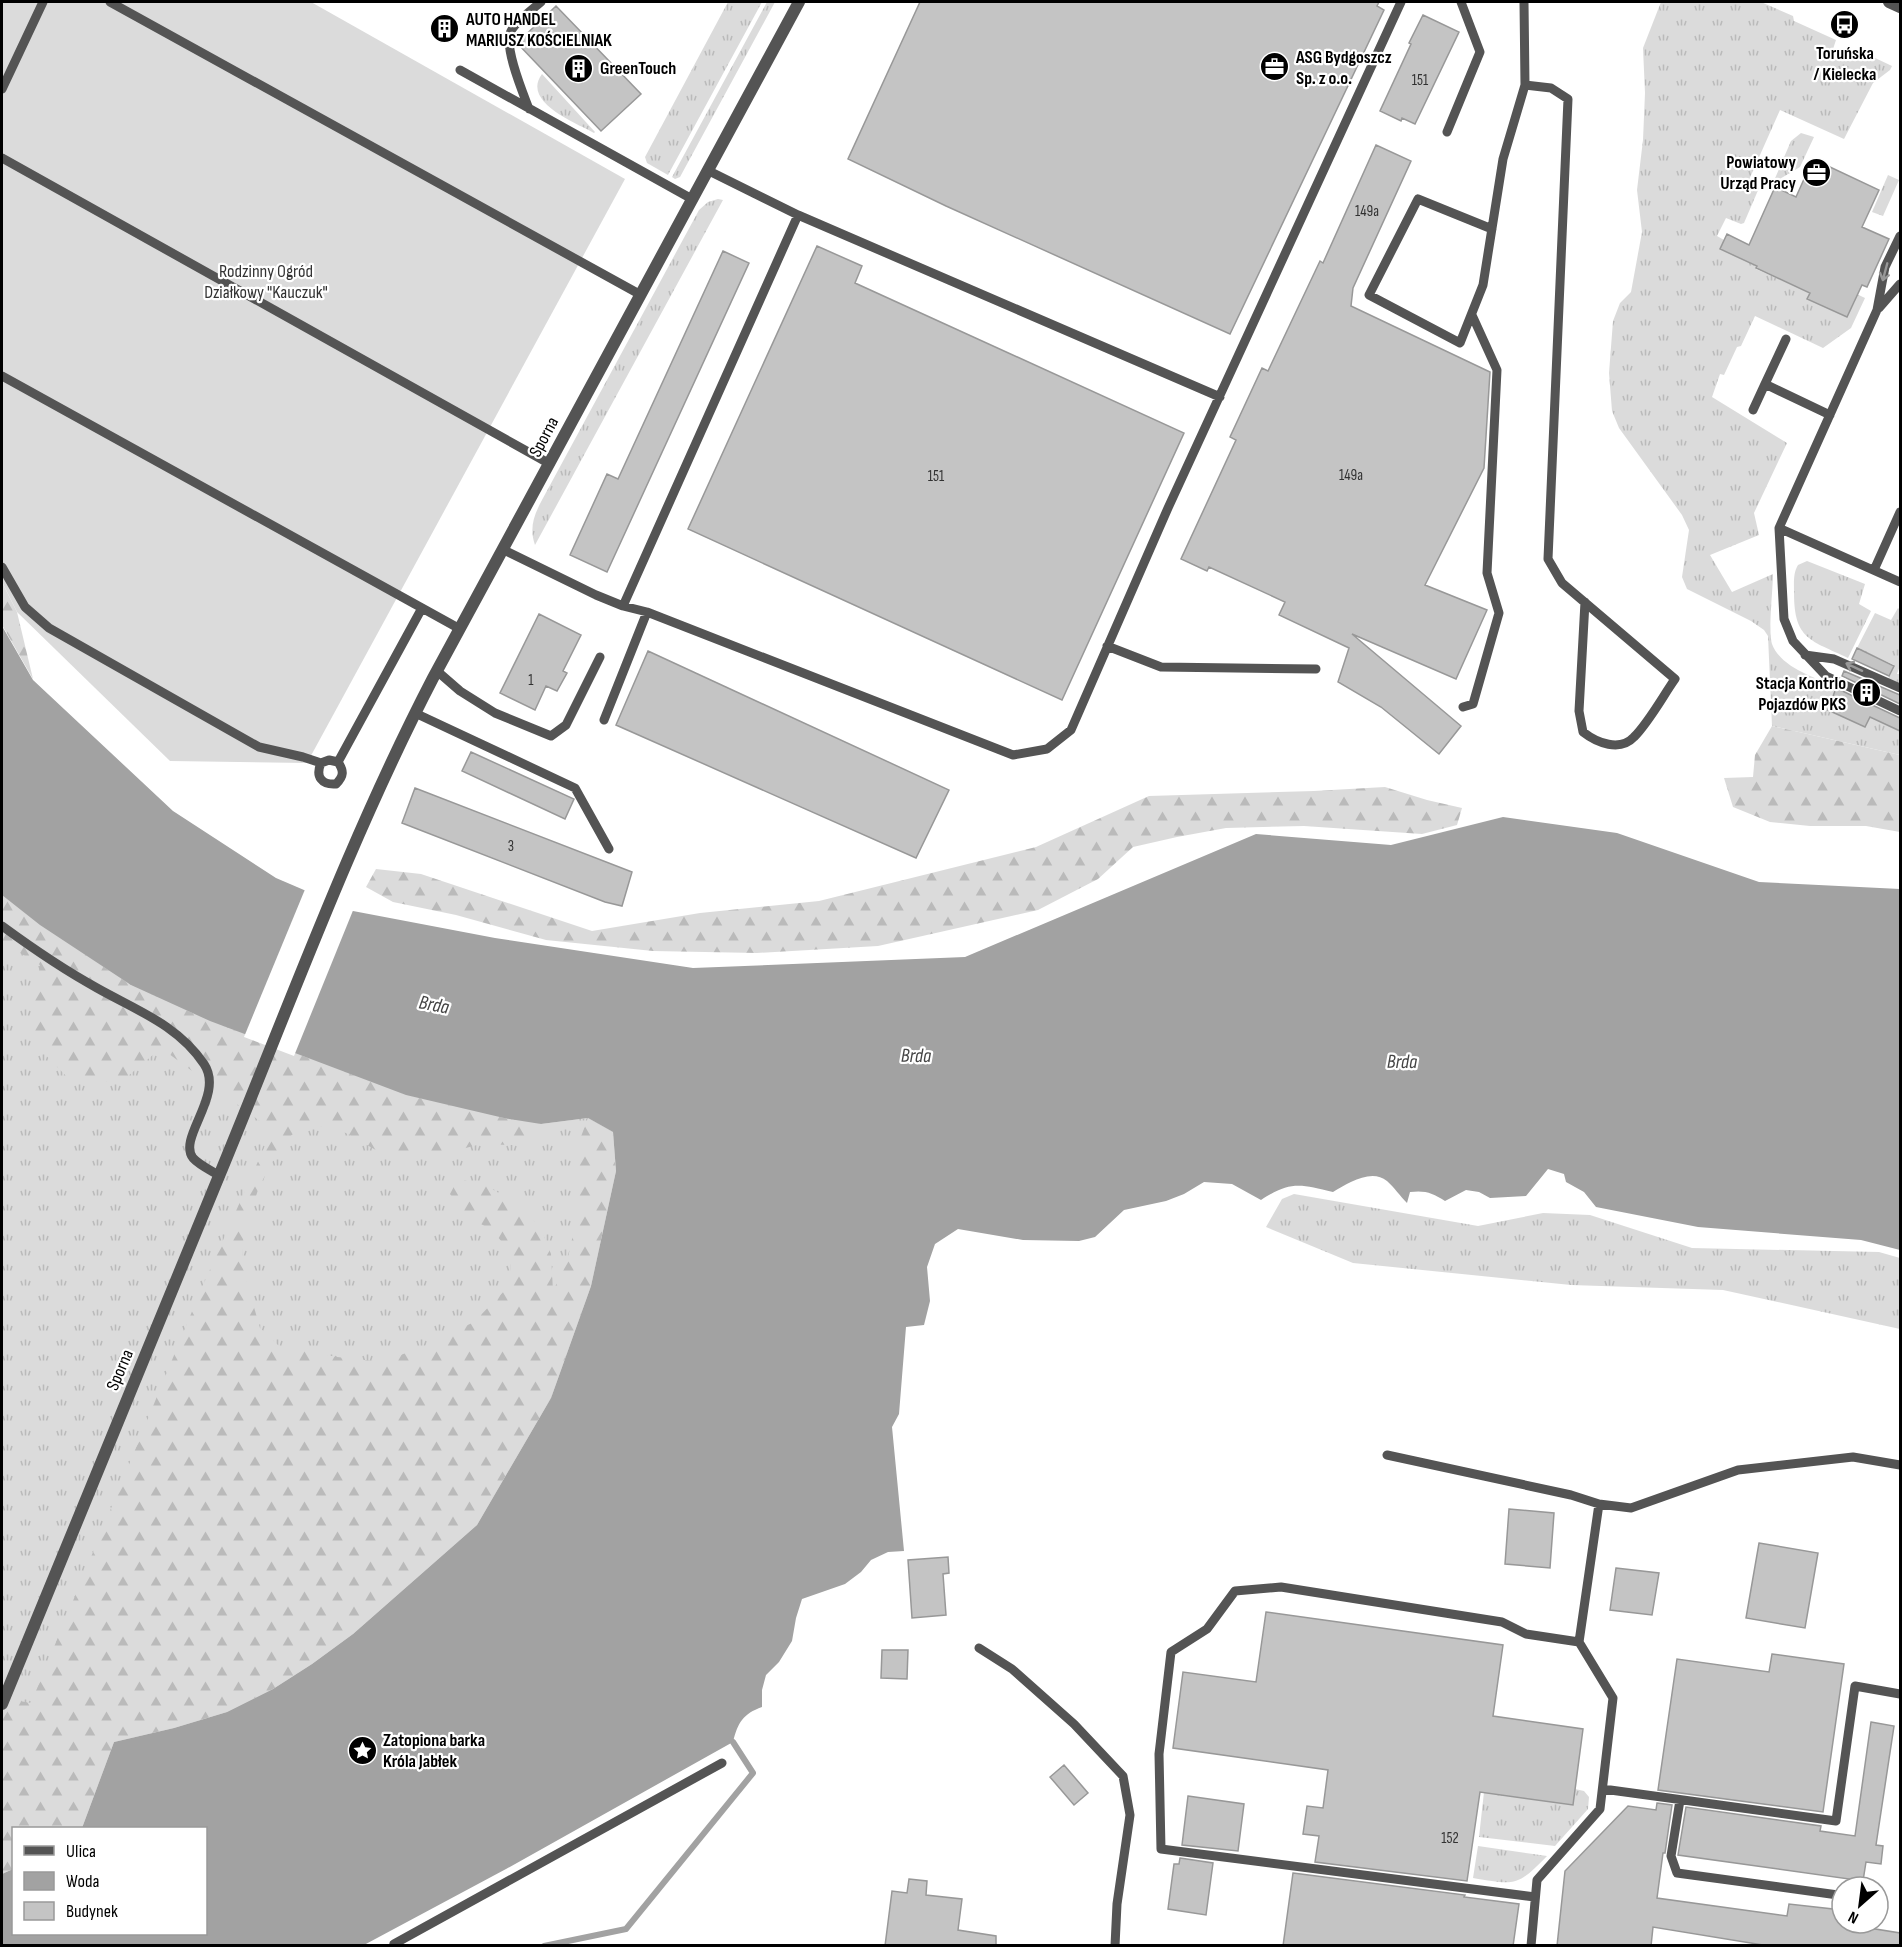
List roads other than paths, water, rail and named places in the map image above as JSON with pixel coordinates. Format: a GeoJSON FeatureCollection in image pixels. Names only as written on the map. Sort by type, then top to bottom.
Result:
{"type":"FeatureCollection","features":[{"type":"Feature","properties":{"kind":"street","name":"Sporna"},"geometry":{"type":"LineString","coordinates":[[2,1704],[220,1176],[270,1049],[385,775],[437,671],[799,2]]}},
{"type":"Feature","properties":{"kind":"street"},"geometry":{"type":"LineString","coordinates":[[1889,2],[1900,7]]}},
{"type":"Feature","properties":{"kind":"lane"},"geometry":{"type":"LineString","coordinates":[[2,89],[43,2]]}},
{"type":"Feature","properties":{"kind":"lane"},"geometry":{"type":"LineString","coordinates":[[111,2],[641,295]]}},
{"type":"Feature","properties":{"kind":"lane"},"geometry":{"type":"LineString","coordinates":[[529,109],[519,83],[508,40],[511,30],[542,2]]}},
{"type":"Feature","properties":{"kind":"lane"},"geometry":{"type":"LineString","coordinates":[[504,550],[623,606],[647,612],[1013,755],[1047,749],[1071,730],[1107,646],[1401,2]]}},
{"type":"Feature","properties":{"kind":"lane"},"geometry":{"type":"LineString","coordinates":[[1447,132],[1480,52],[1461,2]]}},
{"type":"Feature","properties":{"kind":"lane"},"geometry":{"type":"LineString","coordinates":[[1491,229],[1418,199],[1369,295],[1460,343],[1483,285],[1503,159],[1524,85],[1524,2]]}},
{"type":"Feature","properties":{"kind":"lane"},"geometry":{"type":"LineString","coordinates":[[460,70],[692,199]]}},
{"type":"Feature","properties":{"kind":"lane"},"geometry":{"type":"LineString","coordinates":[[1524,85],[1551,88],[1568,99],[1548,559],[1562,583],[1585,602],[1675,679],[1633,739],[1618,744],[1602,744],[1583,732],[1579,711],[1585,602]]}},
{"type":"Feature","properties":{"kind":"lane"},"geometry":{"type":"LineString","coordinates":[[2,158],[550,464]]}},
{"type":"Feature","properties":{"kind":"lane"},"geometry":{"type":"LineString","coordinates":[[707,170],[798,215],[1220,397]]}},
{"type":"Feature","properties":{"kind":"lane"},"geometry":{"type":"LineString","coordinates":[[623,606],[798,215]]}},
{"type":"Feature","properties":{"kind":"lane"},"geometry":{"type":"LineString","coordinates":[[1900,236],[1885,267],[1877,310],[1779,528],[1784,620],[1792,641],[1826,676],[1900,711]]}},
{"type":"Feature","properties":{"kind":"lane"},"geometry":{"type":"LineString","coordinates":[[1877,310],[1900,284]]}},
{"type":"Feature","properties":{"kind":"lane"},"geometry":{"type":"LineString","coordinates":[[1463,706],[1473,704],[1499,613],[1487,573],[1497,370],[1472,315]]}},
{"type":"Feature","properties":{"kind":"lane"},"geometry":{"type":"LineString","coordinates":[[1753,410],[1786,339]]}},
{"type":"Feature","properties":{"kind":"lane"},"geometry":{"type":"LineString","coordinates":[[2,376],[460,629]]}},
{"type":"Feature","properties":{"kind":"lane"},"geometry":{"type":"LineString","coordinates":[[1765,384],[1830,415]]}},
{"type":"Feature","properties":{"kind":"lane"},"geometry":{"type":"LineString","coordinates":[[1874,570],[1900,512]]}},
{"type":"Feature","properties":{"kind":"lane"},"geometry":{"type":"LineString","coordinates":[[1779,528],[1900,582]]}},
{"type":"Feature","properties":{"kind":"lane"},"geometry":{"type":"LineString","coordinates":[[2,567],[26,607],[50,628],[259,747],[321,763],[329,760],[338,762],[343,769],[342,777],[336,784],[327,785],[320,780],[318,771],[321,763]]}},
{"type":"Feature","properties":{"kind":"lane"},"geometry":{"type":"LineString","coordinates":[[338,762],[422,608]]}},
{"type":"Feature","properties":{"kind":"lane"},"geometry":{"type":"LineString","coordinates":[[604,720],[647,612]]}},
{"type":"Feature","properties":{"kind":"lane"},"geometry":{"type":"LineString","coordinates":[[1107,646],[1161,667],[1316,669]]}},
{"type":"Feature","properties":{"kind":"lane"},"geometry":{"type":"LineString","coordinates":[[1805,654],[1834,659],[1900,688]]}},
{"type":"Feature","properties":{"kind":"lane"},"geometry":{"type":"LineString","coordinates":[[437,671],[460,691],[495,713],[552,736],[566,725],[600,657]]}},
{"type":"Feature","properties":{"kind":"lane"},"geometry":{"type":"LineString","coordinates":[[415,713],[575,788],[609,849]]}},
{"type":"Feature","properties":{"kind":"lane"},"geometry":{"type":"LineString","coordinates":[[2,926],[97,988],[149,1015],[172,1030],[195,1053],[209,1073],[210,1083],[209,1093],[189,1145],[193,1157],[220,1176]]}},
{"type":"Feature","properties":{"kind":"lane"},"geometry":{"type":"LineString","coordinates":[[1387,1455],[1571,1495],[1599,1504],[1630,1508],[1738,1470],[1852,1457],[1900,1465]]}},
{"type":"Feature","properties":{"kind":"lane"},"geometry":{"type":"LineString","coordinates":[[1531,1946],[1537,1880],[1600,1809],[1613,1698],[1579,1642],[1599,1504]]}},
{"type":"Feature","properties":{"kind":"lane"},"geometry":{"type":"LineString","coordinates":[[1535,1897],[1161,1849],[1160,1754],[1171,1652],[1207,1629],[1235,1591],[1281,1587],[1502,1622],[1526,1634],[1579,1642]]}},
{"type":"Feature","properties":{"kind":"lane"},"geometry":{"type":"LineString","coordinates":[[979,1648],[1012,1669],[1074,1724],[1123,1776],[1130,1815],[1117,1904],[1115,1946]]}},
{"type":"Feature","properties":{"kind":"lane"},"geometry":{"type":"LineString","coordinates":[[1603,1789],[1836,1821],[1855,1686],[1900,1694]]}},
{"type":"Feature","properties":{"kind":"lane"},"geometry":{"type":"LineString","coordinates":[[393,1945],[722,1763]]}},
{"type":"Feature","properties":{"kind":"lane"},"geometry":{"type":"LineString","coordinates":[[1680,1800],[1671,1856],[1677,1873],[1830,1893]]}},
{"type":"Feature","properties":{"kind":"water","name":"Brda"},"geometry":{"type":"Polygon","coordinates":[[[2,626],[33,680],[173,811],[276,878],[353,911],[495,938],[693,968],[965,957],[1256,834],[1391,845],[1503,817],[1617,833],[1759,882],[1900,889],[1900,1250],[1861,1240],[1698,1227],[1596,1207],[1584,1192],[1566,1182],[1564,1174],[1548,1169],[1526,1196],[1490,1198],[1479,1192],[1466,1190],[1445,1201],[1429,1193],[1415,1191],[1410,1192],[1407,1203],[1387,1181],[1374,1176],[1359,1179],[1333,1192],[1296,1186],[1280,1190],[1261,1200],[1232,1184],[1204,1182],[1166,1201],[1124,1210],[1095,1237],[1079,1241],[1023,1240],[958,1229],[935,1244],[927,1267],[930,1301],[924,1325],[906,1327],[899,1414],[892,1427],[904,1551],[888,1552],[871,1560],[861,1572],[845,1584],[802,1599],[792,1641],[779,1662],[766,1675],[762,1690],[762,1707],[742,1720],[733,1742],[506,1869],[364,1945],[2,1945],[2,1874],[12,1869],[12,1935],[207,1935],[207,1827],[82,1827],[114,1742],[174,1728],[227,1712],[273,1689],[353,1634],[477,1525],[551,1398],[591,1286],[616,1171],[613,1132],[588,1118],[541,1124],[504,1118],[406,1095],[210,1021],[131,985],[40,925],[2,895],[2,626]]]}},
{"type":"Feature","properties":{"kind":"waterway"},"geometry":{"type":"LineString","coordinates":[[544,1946],[626,1929],[753,1773],[733,1742]]}},
{"type":"Feature","properties":{"kind":"place","name":"Toruńska / Kielecka"},"geometry":{"type":"Point","coordinates":[1845,24]}},
{"type":"Feature","properties":{"kind":"place","name":"AUTO HANDEL MARIUSZ KOŚCIELNIAK"},"geometry":{"type":"Point","coordinates":[445,29]}},
{"type":"Feature","properties":{"kind":"place","name":"ASG Bydgoszcz Sp. z o.o."},"geometry":{"type":"Point","coordinates":[1275,67]}},
{"type":"Feature","properties":{"kind":"place","name":"GreenTouch"},"geometry":{"type":"Point","coordinates":[579,68]}},
{"type":"Feature","properties":{"kind":"place","name":"Powiatowy Urząd Pracy"},"geometry":{"type":"Point","coordinates":[1817,172]}},
{"type":"Feature","properties":{"kind":"place","name":"Stacja Kontrlo Pojazdów PKS"},"geometry":{"type":"Point","coordinates":[1867,693]}},
{"type":"Feature","properties":{"kind":"place","name":"Zatopiona barka Króla Jabłek"},"geometry":{"type":"Point","coordinates":[362,1750]}},
{"type":"Feature","properties":{"kind":"park label","name":"Rodzinny Ogród Działkowy \"Kauczuk\""},"geometry":{"type":"Point","coordinates":[266,281]}}]}
